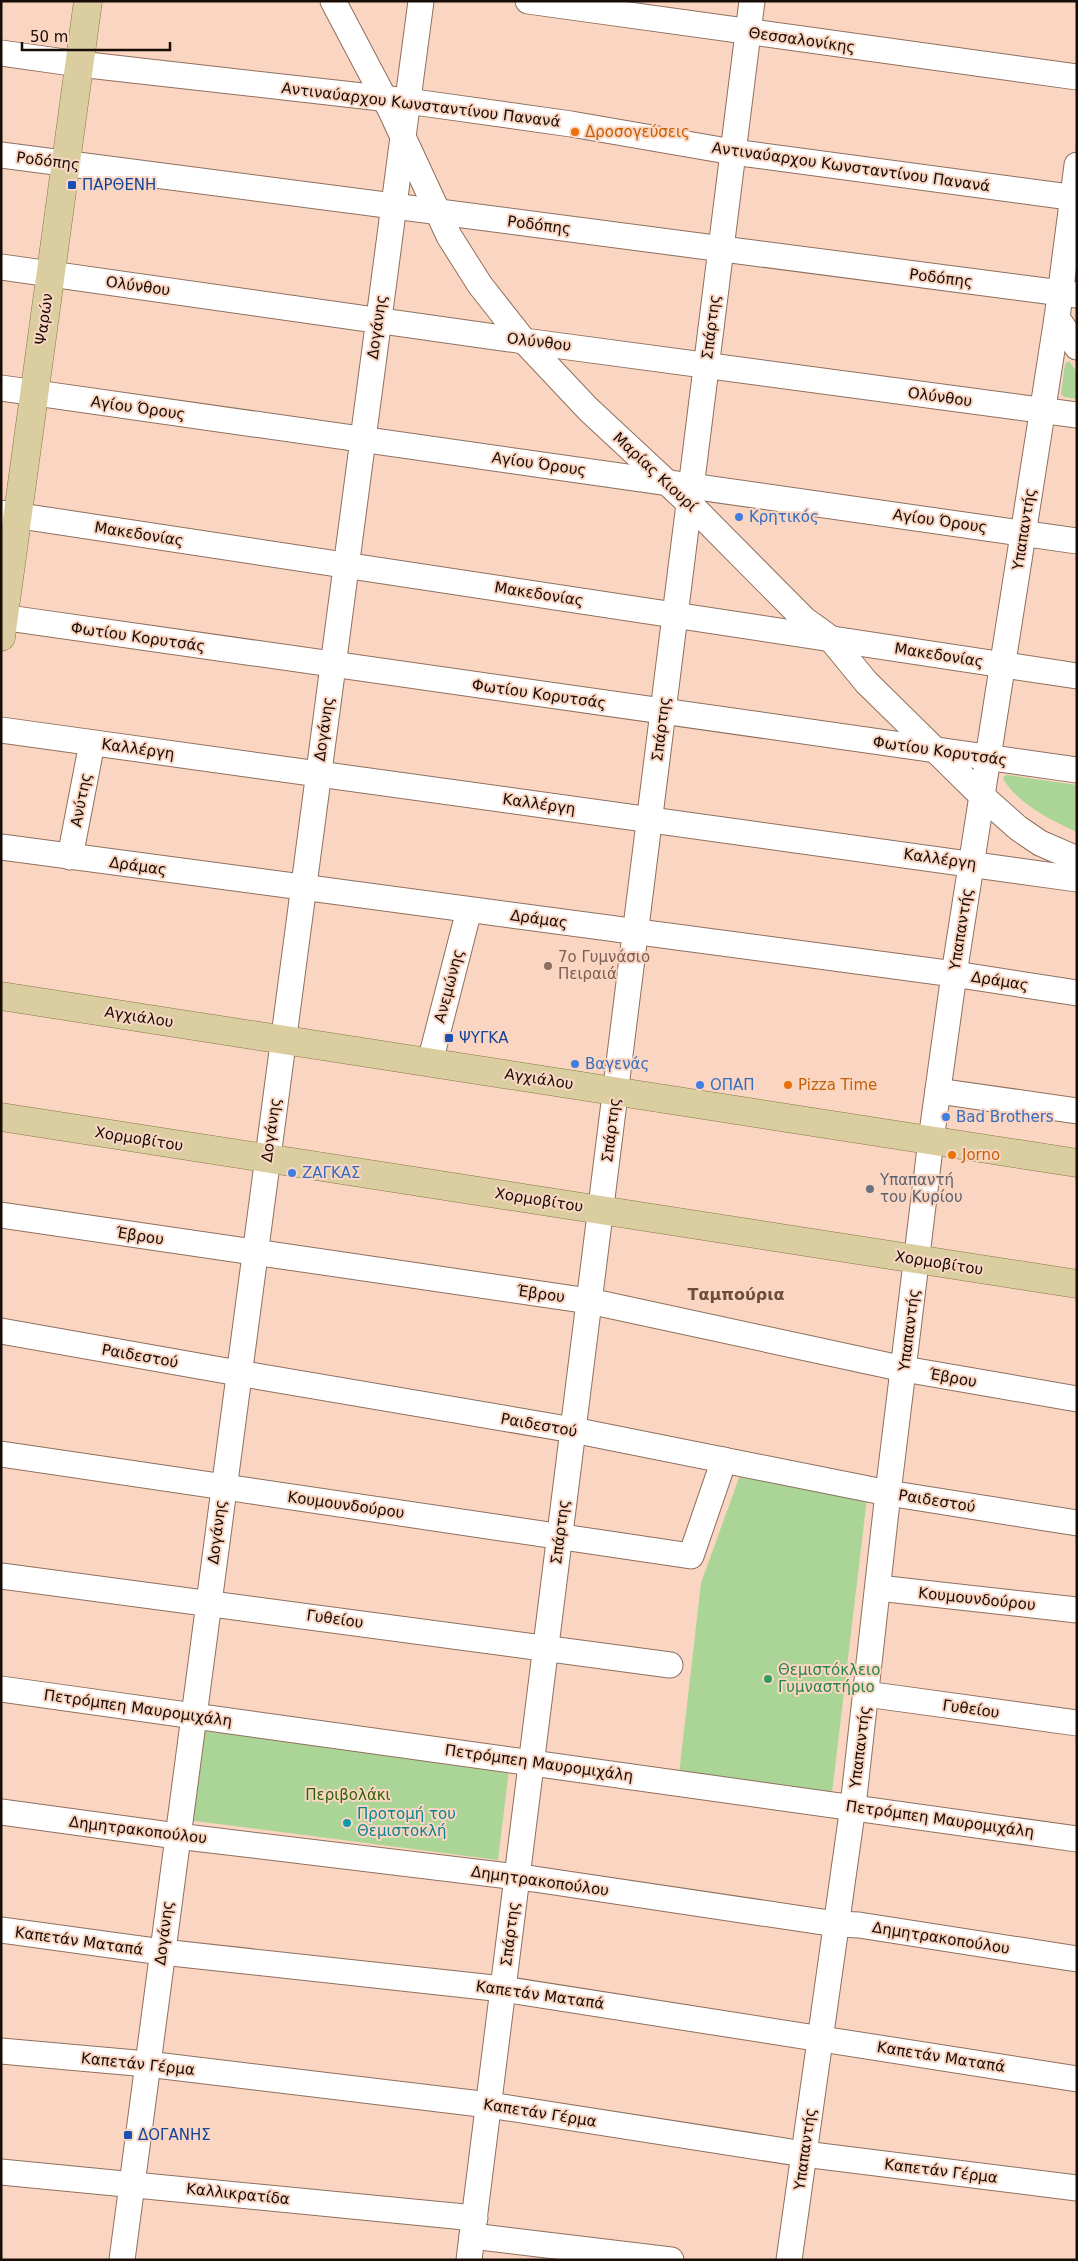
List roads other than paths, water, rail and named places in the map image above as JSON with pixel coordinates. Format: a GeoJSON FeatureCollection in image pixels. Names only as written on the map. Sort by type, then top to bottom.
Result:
{"type":"FeatureCollection","features":[{"type":"Feature","properties":{"kind":"main road","name":"Ψαρών"},"geometry":{"type":"LineString","coordinates":[[2,624],[10,514],[34,393],[88,1]]}},
{"type":"Feature","properties":{"kind":"main road","name":"Αγχιάλου"},"geometry":{"type":"LineString","coordinates":[[1,996],[1077,1163]]}},
{"type":"Feature","properties":{"kind":"main road","name":"Χορμοβίτου"},"geometry":{"type":"LineString","coordinates":[[1,1117],[1077,1284]]}},
{"type":"Feature","properties":{"kind":"street"},"geometry":{"type":"LineString","coordinates":[[333,1],[396,100]]}},
{"type":"Feature","properties":{"kind":"street","name":"Δογάνης"},"geometry":{"type":"LineString","coordinates":[[122,2260],[403,135],[396,100],[421,1]]}},
{"type":"Feature","properties":{"kind":"street","name":"Θεσσαλονίκης"},"geometry":{"type":"LineString","coordinates":[[528,1],[1077,78]]}},
{"type":"Feature","properties":{"kind":"street","name":"Σπάρτης"},"geometry":{"type":"LineString","coordinates":[[469,2260],[752,1]]}},
{"type":"Feature","properties":{"kind":"street","name":"Αντιναύαρχου Κωνσταντίνου Πανανά"},"geometry":{"type":"LineString","coordinates":[[1,53],[79,64],[396,100],[571,124],[733,152],[1075,198]]}},
{"type":"Feature","properties":{"kind":"street","name":"Μαρίας Κιουρί"},"geometry":{"type":"LineString","coordinates":[[403,135],[449,236],[480,285],[524,341],[588,409],[665,482],[690,494],[805,620],[830,638],[866,682],[982,796],[1018,828],[1040,843],[1077,859]]}},
{"type":"Feature","properties":{"kind":"street","name":"Ροδόπης"},"geometry":{"type":"LineString","coordinates":[[1,155],[1068,294]]}},
{"type":"Feature","properties":{"kind":"street","name":"Υπαπαντής"},"geometry":{"type":"LineString","coordinates":[[789,2260],[853,1806],[888,1493],[931,1140],[954,974],[1057,318],[1068,294],[1077,165]]}},
{"type":"Feature","properties":{"kind":"street","name":"Ολύνθου"},"geometry":{"type":"LineString","coordinates":[[1,267],[524,341],[1077,415]]}},
{"type":"Feature","properties":{"kind":"street"},"geometry":{"type":"LineString","coordinates":[[1057,318],[1077,347]]}},
{"type":"Feature","properties":{"kind":"street","name":"Αγίου Όρους"},"geometry":{"type":"LineString","coordinates":[[1,388],[665,482]]}},
{"type":"Feature","properties":{"kind":"street","name":"Αγίου Όρους"},"geometry":{"type":"LineString","coordinates":[[690,494],[1077,541]]}},
{"type":"Feature","properties":{"kind":"street","name":"Μακεδονίας"},"geometry":{"type":"LineString","coordinates":[[10,514],[1077,676]]}},
{"type":"Feature","properties":{"kind":"street","name":"Φωτίου Κορυτσάς"},"geometry":{"type":"LineString","coordinates":[[2,624],[333,664],[1077,770]]}},
{"type":"Feature","properties":{"kind":"street","name":"Καλλέργη"},"geometry":{"type":"LineString","coordinates":[[1,730],[1077,879]]}},
{"type":"Feature","properties":{"kind":"street","name":"Ανύτης"},"geometry":{"type":"LineString","coordinates":[[70,857],[92,742]]}},
{"type":"Feature","properties":{"kind":"street","name":"Δράμας"},"geometry":{"type":"LineString","coordinates":[[1,847],[954,974],[1077,993]]}},
{"type":"Feature","properties":{"kind":"street","name":"Ανεμώνης"},"geometry":{"type":"LineString","coordinates":[[430,1062],[469,910]]}},
{"type":"Feature","properties":{"kind":"street"},"geometry":{"type":"LineString","coordinates":[[938,1091],[1077,1111]]}},
{"type":"Feature","properties":{"kind":"street","name":"Έβρου"},"geometry":{"type":"LineString","coordinates":[[1,1215],[254,1254],[590,1301],[904,1369],[1077,1399]]}},
{"type":"Feature","properties":{"kind":"street","name":"Ραιδεστού"},"geometry":{"type":"LineString","coordinates":[[1,1330],[238,1373],[573,1430],[888,1493],[1077,1523]]}},
{"type":"Feature","properties":{"kind":"street","name":"Κουμουνδούρου"},"geometry":{"type":"LineString","coordinates":[[1,1454],[691,1556],[724,1460]]}},
{"type":"Feature","properties":{"kind":"street","name":"Γυθείου"},"geometry":{"type":"LineString","coordinates":[[1,1576],[670,1664]]}},
{"type":"Feature","properties":{"kind":"street","name":"Κουμουνδούρου"},"geometry":{"type":"LineString","coordinates":[[878,1588],[1077,1610]]}},
{"type":"Feature","properties":{"kind":"street","name":"Πετρόμπεη Μαυρομιχάλη"},"geometry":{"type":"LineString","coordinates":[[1,1689],[853,1806],[1077,1839]]}},
{"type":"Feature","properties":{"kind":"street","name":"Γυθείου"},"geometry":{"type":"LineString","coordinates":[[866,1694],[1077,1723]]}},
{"type":"Feature","properties":{"kind":"street","name":"Δημητρακοπούλου"},"geometry":{"type":"LineString","coordinates":[[1,1812],[177,1836],[517,1877],[836,1924],[859,1925],[1077,1959]]}},
{"type":"Feature","properties":{"kind":"street","name":"Καπετάν Ματαπά"},"geometry":{"type":"LineString","coordinates":[[1,1930],[162,1952],[503,1989],[1077,2079]]}},
{"type":"Feature","properties":{"kind":"street","name":"Καπετάν Γέρμα"},"geometry":{"type":"LineString","coordinates":[[1,2051],[147,2064],[489,2105],[804,2154],[1077,2188]]}},
{"type":"Feature","properties":{"kind":"street","name":"Καλλικρατίδα"},"geometry":{"type":"LineString","coordinates":[[1,2172],[132,2184],[474,2227],[671,2260]]}},
{"type":"Feature","properties":{"kind":"place","name":"Δροσογεύσεις"},"geometry":{"type":"Point","coordinates":[575,132]}},
{"type":"Feature","properties":{"kind":"place","name":"ΠΑΡΘΕΝΗ"},"geometry":{"type":"Point","coordinates":[72,185]}},
{"type":"Feature","properties":{"kind":"place","name":"Κρητικός"},"geometry":{"type":"Point","coordinates":[739,517]}},
{"type":"Feature","properties":{"kind":"place","name":"7ο Γυμνάσιο Πειραιά"},"geometry":{"type":"Point","coordinates":[548,966]}},
{"type":"Feature","properties":{"kind":"place","name":"ΨΥΓΚΑ"},"geometry":{"type":"Point","coordinates":[449,1038]}},
{"type":"Feature","properties":{"kind":"place","name":"Βαγενάς"},"geometry":{"type":"Point","coordinates":[575,1064]}},
{"type":"Feature","properties":{"kind":"place","name":"ΟΠΑΠ"},"geometry":{"type":"Point","coordinates":[700,1085]}},
{"type":"Feature","properties":{"kind":"place","name":"Pizza Time"},"geometry":{"type":"Point","coordinates":[788,1085]}},
{"type":"Feature","properties":{"kind":"place","name":"Bad Brothers"},"geometry":{"type":"Point","coordinates":[946,1117]}},
{"type":"Feature","properties":{"kind":"place","name":"Jorno"},"geometry":{"type":"Point","coordinates":[952,1155]}},
{"type":"Feature","properties":{"kind":"place","name":"ΖΑΓΚΑΣ"},"geometry":{"type":"Point","coordinates":[292,1173]}},
{"type":"Feature","properties":{"kind":"place","name":"Υπαπαντή του Κυρίου"},"geometry":{"type":"Point","coordinates":[870,1189]}},
{"type":"Feature","properties":{"kind":"place","name":"Θεμιστόκλειο Γυμναστήριο"},"geometry":{"type":"Point","coordinates":[768,1679]}},
{"type":"Feature","properties":{"kind":"place","name":"Προτομή του Θεμιστοκλή"},"geometry":{"type":"Point","coordinates":[347,1823]}},
{"type":"Feature","properties":{"kind":"place","name":"ΔΟΓΑΝΗΣ"},"geometry":{"type":"Point","coordinates":[128,2135]}},
{"type":"Feature","properties":{"kind":"district","name":"Ταμπούρια"},"geometry":{"type":"Point","coordinates":[736,1294]}},
{"type":"Feature","properties":{"kind":"park label","name":"Περιβολάκι"},"geometry":{"type":"Point","coordinates":[348,1795]}}]}
